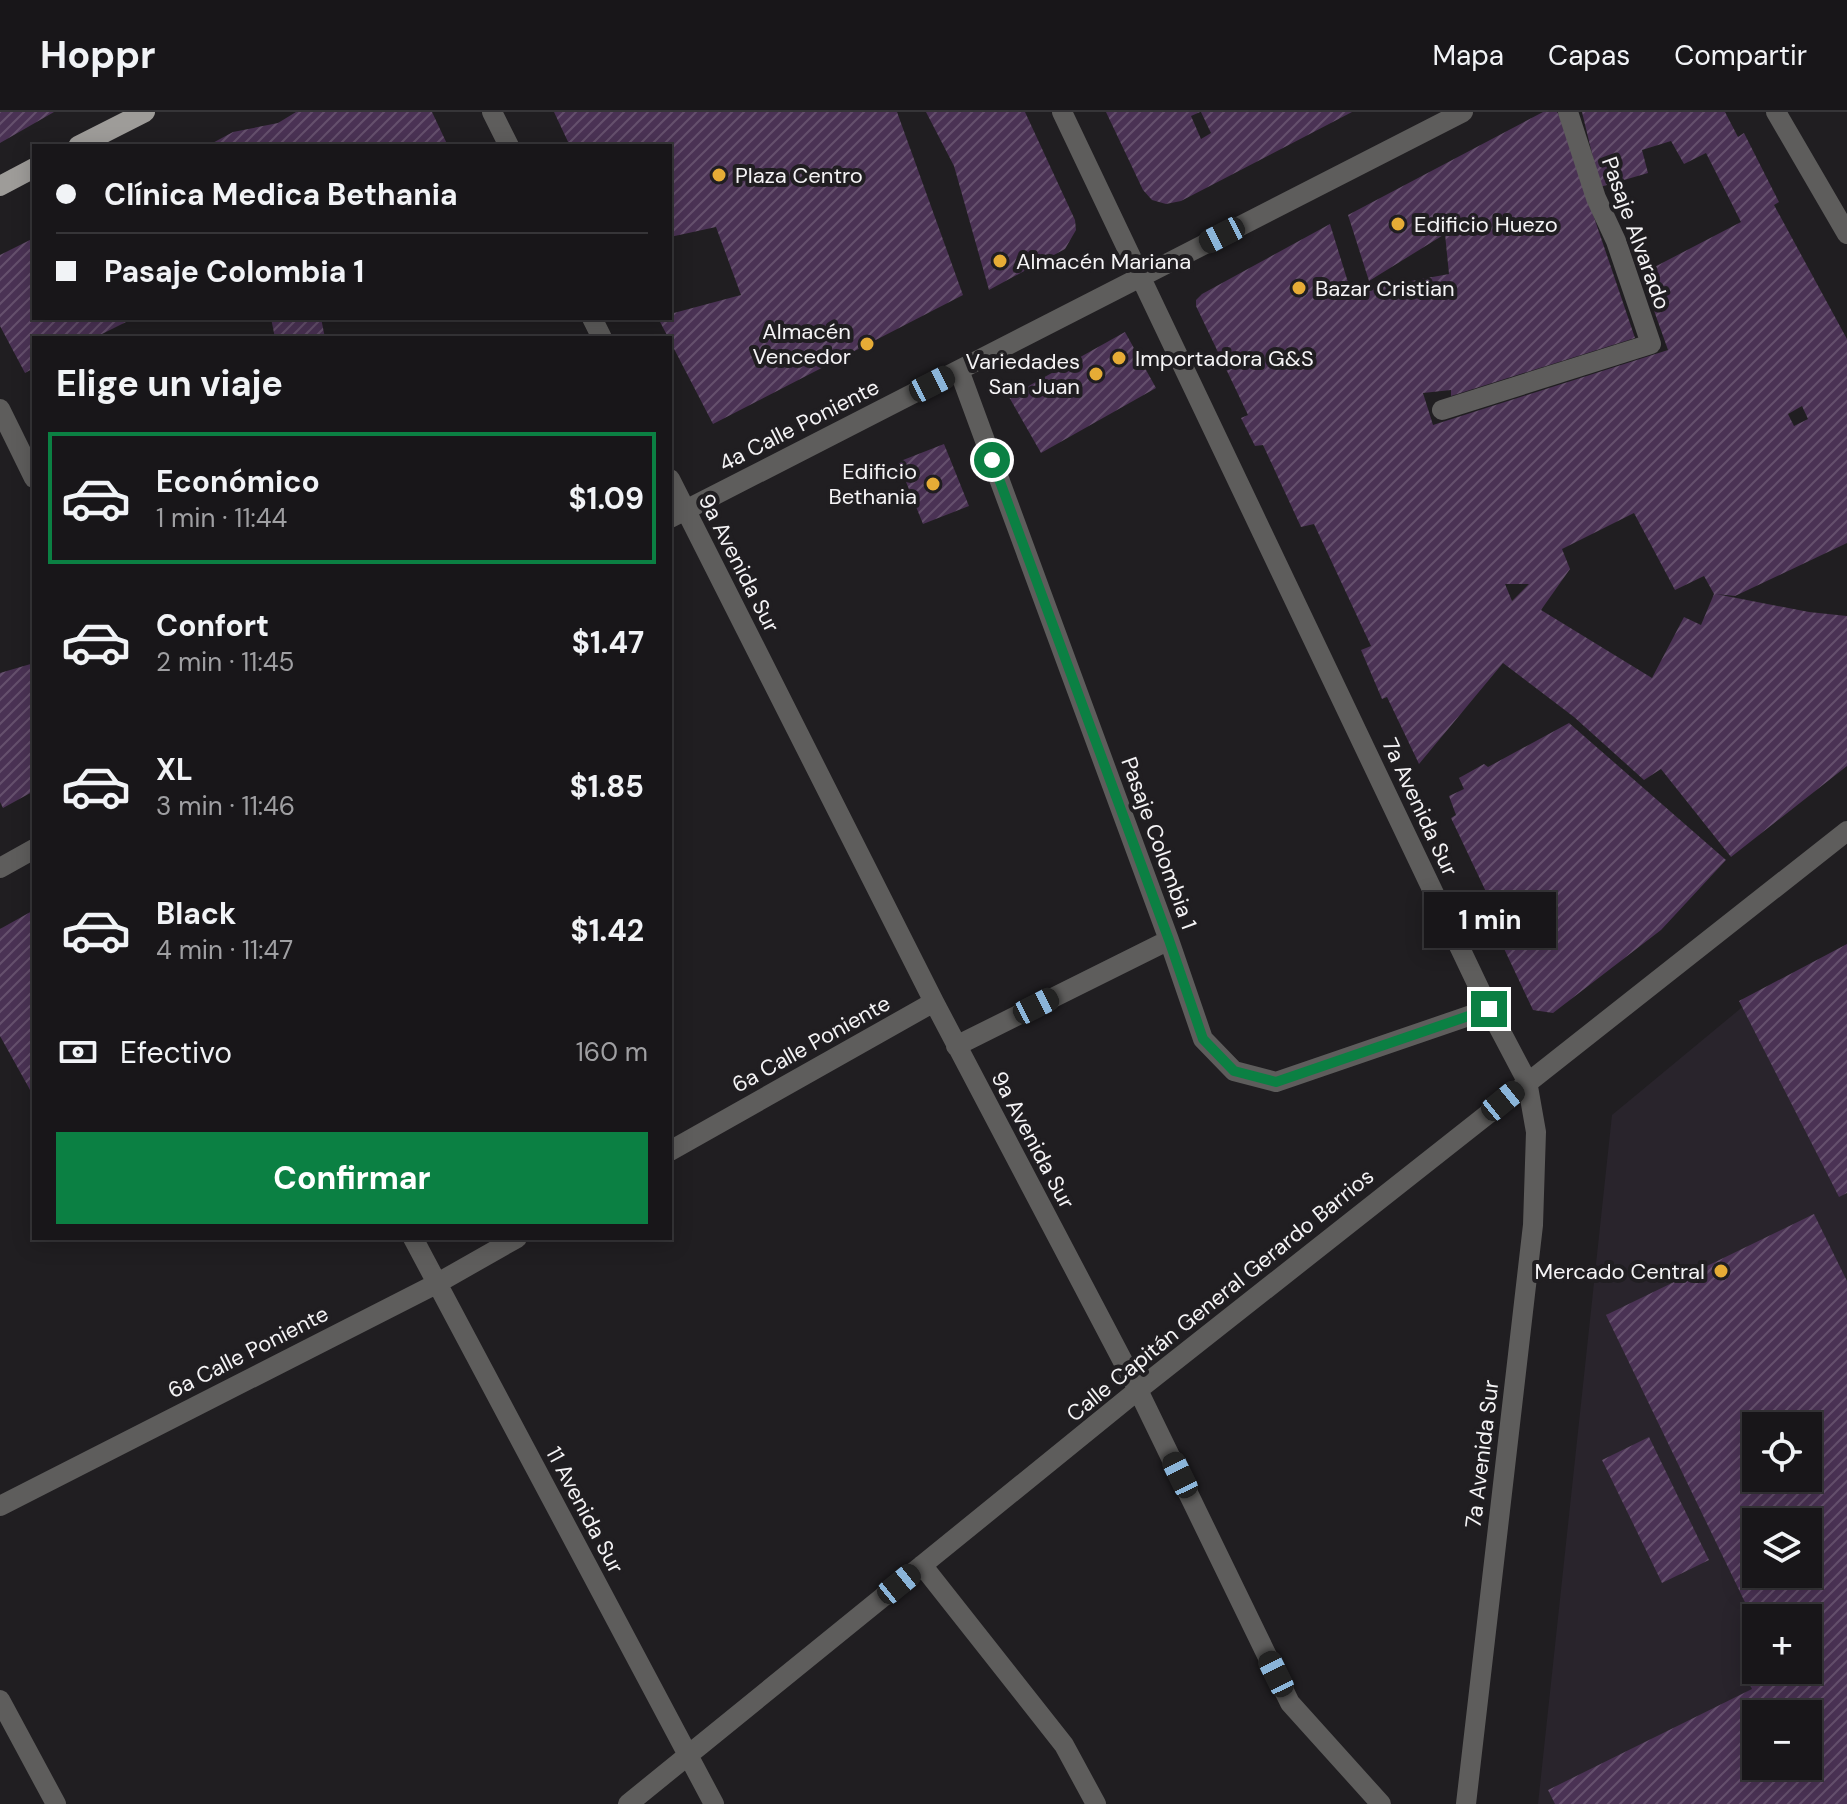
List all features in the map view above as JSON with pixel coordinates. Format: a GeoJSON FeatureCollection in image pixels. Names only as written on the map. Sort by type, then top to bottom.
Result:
{"type":"FeatureCollection","features":[{"type":"Feature","properties":{"kind":"main road"},"geometry":{"type":"LineString","coordinates":[[82,144],[145,112]]}},
{"type":"Feature","properties":{"kind":"main road"},"geometry":{"type":"LineString","coordinates":[[0,186],[32,169]]}},
{"type":"Feature","properties":{"kind":"street"},"geometry":{"type":"LineString","coordinates":[[492,112],[508,144]]}},
{"type":"Feature","properties":{"kind":"street","name":"7a Avenida Sur"},"geometry":{"type":"LineString","coordinates":[[1062,112],[1489,1009],[1527,1081],[1536,1132],[1533,1225],[1466,1804]]}},
{"type":"Feature","properties":{"kind":"street","name":"4a Calle Poniente"},"geometry":{"type":"LineString","coordinates":[[678,514],[1463,112]]}},
{"type":"Feature","properties":{"kind":"street","name":"Pasaje Alvarado"},"geometry":{"type":"LineString","coordinates":[[1442,410],[1651,344],[1616,241],[1596,198],[1568,112]]}},
{"type":"Feature","properties":{"kind":"street"},"geometry":{"type":"LineString","coordinates":[[1776,112],[1847,234]]}},
{"type":"Feature","properties":{"kind":"street","name":"Pasaje Colombia 1"},"geometry":{"type":"LineString","coordinates":[[959,370],[1203,1039],[1234,1071],[1276,1082],[1489,1009]]}},
{"type":"Feature","properties":{"kind":"street"},"geometry":{"type":"LineString","coordinates":[[0,409],[32,474]]}},
{"type":"Feature","properties":{"kind":"street","name":"9a Avenida Sur"},"geometry":{"type":"LineString","coordinates":[[672,488],[678,514],[1138,1390],[1290,1703],[1381,1804]]}},
{"type":"Feature","properties":{"kind":"street","name":"Calle Capitán General Gerardo Barrios"},"geometry":{"type":"LineString","coordinates":[[628,1804],[1138,1390],[1847,831]]}},
{"type":"Feature","properties":{"kind":"street"},"geometry":{"type":"LineString","coordinates":[[0,868],[32,850]]}},
{"type":"Feature","properties":{"kind":"street"},"geometry":{"type":"LineString","coordinates":[[956,1046],[1169,940]]}},
{"type":"Feature","properties":{"kind":"street","name":"6a Calle Poniente"},"geometry":{"type":"LineString","coordinates":[[672,1150],[934,1002]]}},
{"type":"Feature","properties":{"kind":"street","name":"11 Avenida Sur"},"geometry":{"type":"LineString","coordinates":[[414,1240],[714,1804]]}},
{"type":"Feature","properties":{"kind":"street","name":"6a Calle Poniente"},"geometry":{"type":"LineString","coordinates":[[0,1506],[436,1284],[513,1240]]}},
{"type":"Feature","properties":{"kind":"street"},"geometry":{"type":"LineString","coordinates":[[922,1565],[1064,1745],[1096,1804]]}},
{"type":"Feature","properties":{"kind":"street"},"geometry":{"type":"LineString","coordinates":[[0,1700],[56,1804]]}},
{"type":"Feature","properties":{"kind":"shaded area","name":"Mercado Central"},"geometry":{"type":"Polygon","coordinates":[[[1847,948],[1847,1804],[1538,1804],[1612,1115],[1752,999],[1847,948]]]}},
{"type":"Feature","properties":{"kind":"building"},"geometry":{"type":"Polygon","coordinates":[[[0,112],[54,112],[0,143],[0,112]]]}},
{"type":"Feature","properties":{"kind":"building"},"geometry":{"type":"Polygon","coordinates":[[[296,112],[432,112],[447,144],[211,144],[233,132],[278,123],[296,112]]]}},
{"type":"Feature","properties":{"kind":"building"},"geometry":{"type":"Polygon","coordinates":[[[554,112],[897,112],[963,295],[713,424],[672,345],[672,336],[667,336],[659,320],[672,320],[672,313],[741,295],[716,227],[672,237],[672,144],[569,144],[554,112]]]}},
{"type":"Feature","properties":{"kind":"building"},"geometry":{"type":"Polygon","coordinates":[[[926,112],[1025,112],[1075,220],[1076,230],[1065,249],[989,290],[954,166],[926,112]]]}},
{"type":"Feature","properties":{"kind":"building"},"geometry":{"type":"Polygon","coordinates":[[[1106,112],[1200,112],[1191,116],[1201,139],[1211,133],[1201,112],[1352,112],[1181,201],[1166,204],[1152,200],[1143,190],[1106,112]]]}},
{"type":"Feature","properties":{"kind":"building"},"geometry":{"type":"Polygon","coordinates":[[[1543,112],[1557,112],[1560,117],[1635,338],[1451,396],[1451,390],[1423,393],[1433,425],[1668,350],[1641,274],[1741,222],[1706,153],[1684,164],[1671,141],[1642,150],[1648,173],[1600,187],[1582,112],[1725,112],[1738,137],[1744,133],[1779,202],[1774,205],[1847,339],[1847,543],[1735,596],[1716,594],[1847,616],[1847,766],[1731,857],[1661,769],[1644,780],[1574,717],[1503,663],[1419,764],[1387,697],[1382,699],[1361,650],[1371,646],[1314,524],[1301,527],[1263,445],[1255,446],[1241,418],[1248,415],[1196,306],[1196,300],[1202,294],[1330,224],[1351,292],[1449,274],[1445,234],[1369,281],[1348,215],[1543,112]],[[1802,406],[1788,414],[1794,426],[1808,419],[1802,406]],[[1634,513],[1562,549],[1570,569],[1541,610],[1652,678],[1684,617],[1701,625],[1714,594],[1704,576],[1675,590],[1634,513]],[[1505,584],[1512,601],[1529,584],[1505,584]]]}},
{"type":"Feature","properties":{"kind":"building"},"geometry":{"type":"Polygon","coordinates":[[[32,239],[32,320],[130,320],[98,336],[32,336],[32,369],[25,373],[0,326],[0,255],[32,239]]]}},
{"type":"Feature","properties":{"kind":"building"},"geometry":{"type":"Polygon","coordinates":[[[271,320],[321,320],[325,336],[275,336],[271,320]]]}},
{"type":"Feature","properties":{"kind":"building"},"geometry":{"type":"Polygon","coordinates":[[[1125,332],[1156,388],[1041,453],[1009,397],[1125,332]]]}},
{"type":"Feature","properties":{"kind":"building","name":"Edificio Bethania"},"geometry":{"type":"Polygon","coordinates":[[[944,444],[969,506],[923,524],[898,462],[944,444]]]}},
{"type":"Feature","properties":{"kind":"building"},"geometry":{"type":"Polygon","coordinates":[[[32,664],[32,792],[3,808],[0,802],[0,673],[32,664]]]}},
{"type":"Feature","properties":{"kind":"building"},"geometry":{"type":"Polygon","coordinates":[[[1569,723],[1726,860],[1661,930],[1553,1013],[1533,1010],[1491,921],[1498,917],[1451,818],[1456,815],[1449,796],[1464,789],[1459,778],[1484,764],[1488,767],[1569,723]]]}},
{"type":"Feature","properties":{"kind":"building"},"geometry":{"type":"Polygon","coordinates":[[[32,911],[32,1093],[0,1036],[0,929],[32,911]]]}},
{"type":"Feature","properties":{"kind":"building"},"geometry":{"type":"Polygon","coordinates":[[[1847,944],[1847,1193],[1839,1197],[1739,1001],[1847,944]]]}},
{"type":"Feature","properties":{"kind":"building"},"geometry":{"type":"Polygon","coordinates":[[[1814,1214],[1847,1281],[1847,1804],[1555,1804],[1548,1790],[1752,1689],[1752,1684],[1822,1684],[1822,1604],[1746,1604],[1606,1315],[1814,1214]]]}},
{"type":"Feature","properties":{"kind":"building"},"geometry":{"type":"Polygon","coordinates":[[[1649,1437],[1709,1560],[1662,1583],[1602,1460],[1649,1437]]]}},
{"type":"Feature","properties":{"kind":"place","name":"Plaza Centro"},"geometry":{"type":"Point","coordinates":[719,175]}},
{"type":"Feature","properties":{"kind":"place","name":"Edificio Huezo"},"geometry":{"type":"Point","coordinates":[1398,224]}},
{"type":"Feature","properties":{"kind":"place","name":"Almacén Mariana"},"geometry":{"type":"Point","coordinates":[1000,261]}},
{"type":"Feature","properties":{"kind":"place","name":"Bazar Cristian"},"geometry":{"type":"Point","coordinates":[1299,288]}},
{"type":"Feature","properties":{"kind":"place","name":"Almacén Vencedor"},"geometry":{"type":"Point","coordinates":[867,344]}},
{"type":"Feature","properties":{"kind":"place","name":"Importadora G&S"},"geometry":{"type":"Point","coordinates":[1119,358]}},
{"type":"Feature","properties":{"kind":"place","name":"Variedades San Juan"},"geometry":{"type":"Point","coordinates":[1096,374]}},
{"type":"Feature","properties":{"kind":"place","name":"Edificio Bethania"},"geometry":{"type":"Point","coordinates":[933,484]}},
{"type":"Feature","properties":{"kind":"place","name":"Mercado Central"},"geometry":{"type":"Point","coordinates":[1721,1271]}},
{"type":"Feature","properties":{"kind":"route"},"geometry":{"type":"LineString","coordinates":[[992,460],[1203,1039],[1234,1071],[1276,1082],[1489,1009]]}}]}
